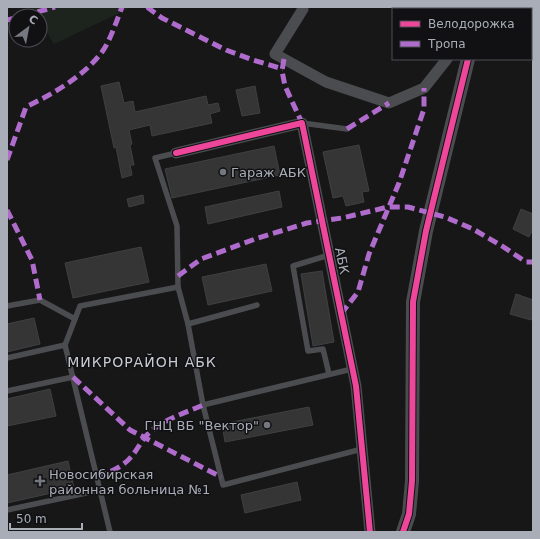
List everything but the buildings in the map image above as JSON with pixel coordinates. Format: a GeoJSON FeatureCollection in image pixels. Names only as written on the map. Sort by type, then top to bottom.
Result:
{"type":"FeatureCollection","features":[{"type":"Feature","properties":{"kind":"street"},"geometry":{"type":"LineString","coordinates":[[302,7],[303,10],[275,54],[326,82],[389,103],[424,88],[446,60]]}},
{"type":"Feature","properties":{"kind":"street"},"geometry":{"type":"LineString","coordinates":[[403,532],[409,514],[412,481],[413,302],[426,231],[468,60]]}},
{"type":"Feature","properties":{"kind":"street"},"geometry":{"type":"LineString","coordinates":[[176,154],[302,123]]}},
{"type":"Feature","properties":{"kind":"street","name":"АБК"},"geometry":{"type":"LineString","coordinates":[[302,123],[356,386],[370,532]]}},
{"type":"Feature","properties":{"kind":"lane"},"geometry":{"type":"LineString","coordinates":[[302,123],[347,129]]}},
{"type":"Feature","properties":{"kind":"lane"},"geometry":{"type":"LineString","coordinates":[[176,154],[156,158],[177,226],[178,287],[188,324],[203,405],[223,485],[362,449]]}},
{"type":"Feature","properties":{"kind":"lane"},"geometry":{"type":"LineString","coordinates":[[329,374],[323,349],[308,351],[293,266],[330,255]]}},
{"type":"Feature","properties":{"kind":"lane"},"geometry":{"type":"LineString","coordinates":[[110,532],[65,345],[80,306],[178,287]]}},
{"type":"Feature","properties":{"kind":"lane"},"geometry":{"type":"LineString","coordinates":[[7,306],[40,300],[75,319]]}},
{"type":"Feature","properties":{"kind":"lane"},"geometry":{"type":"LineString","coordinates":[[188,324],[257,305]]}},
{"type":"Feature","properties":{"kind":"lane"},"geometry":{"type":"LineString","coordinates":[[7,358],[65,345]]}},
{"type":"Feature","properties":{"kind":"lane"},"geometry":{"type":"LineString","coordinates":[[203,405],[352,369]]}},
{"type":"Feature","properties":{"kind":"lane"},"geometry":{"type":"LineString","coordinates":[[7,391],[73,377]]}},
{"type":"Feature","properties":{"kind":"lane"},"geometry":{"type":"LineString","coordinates":[[7,510],[100,490]]}},
{"type":"Feature","properties":{"kind":"shaded area"},"geometry":{"type":"Polygon","coordinates":[[[30,7],[132,7],[54,44],[48,35],[48,8],[30,7]]]}},
{"type":"Feature","properties":{"kind":"marked path"},"geometry":{"type":"LineString","coordinates":[[48,9],[55,7]]}},
{"type":"Feature","properties":{"kind":"marked path"},"geometry":{"type":"LineString","coordinates":[[7,160],[26,107],[67,84],[94,61],[108,42],[122,7]]}},
{"type":"Feature","properties":{"kind":"marked path"},"geometry":{"type":"LineString","coordinates":[[147,7],[162,18],[226,50],[283,69]]}},
{"type":"Feature","properties":{"kind":"marked path"},"geometry":{"type":"LineString","coordinates":[[284,59],[282,71],[285,86],[302,123]]}},
{"type":"Feature","properties":{"kind":"marked path"},"geometry":{"type":"LineString","coordinates":[[341,314],[358,292],[369,254],[399,183],[424,109],[424,88]]}},
{"type":"Feature","properties":{"kind":"marked path"},"geometry":{"type":"LineString","coordinates":[[347,129],[389,103]]}},
{"type":"Feature","properties":{"kind":"marked path"},"geometry":{"type":"LineString","coordinates":[[178,276],[201,259],[258,238],[307,223],[342,218],[388,207],[408,207],[445,217],[473,229],[526,262],[533,262]]}},
{"type":"Feature","properties":{"kind":"marked path"},"geometry":{"type":"LineString","coordinates":[[7,210],[32,260],[40,300]]}},
{"type":"Feature","properties":{"kind":"marked path"},"geometry":{"type":"LineString","coordinates":[[73,377],[130,430],[221,477]]}},
{"type":"Feature","properties":{"kind":"marked path"},"geometry":{"type":"LineString","coordinates":[[97,477],[124,464],[147,435],[156,427],[203,405]]}},
{"type":"Feature","properties":{"kind":"cycle path"},"geometry":{"type":"LineString","coordinates":[[403,532],[409,514],[412,481],[413,302],[426,231],[468,60]]}},
{"type":"Feature","properties":{"kind":"cycle path"},"geometry":{"type":"LineString","coordinates":[[176,153],[302,123],[356,386],[370,532]]}},
{"type":"Feature","properties":{"kind":"place","name":"Гараж АБК"},"geometry":{"type":"Point","coordinates":[223,172]}},
{"type":"Feature","properties":{"kind":"place","name":"ГНЦ ВБ \"Вектор\""},"geometry":{"type":"Point","coordinates":[267,425]}},
{"type":"Feature","properties":{"kind":"place","name":"Новосибирская районная больница №1"},"geometry":{"type":"Point","coordinates":[40,481]}},
{"type":"Feature","properties":{"kind":"district","name":"МИКРОРАЙОН АБК"},"geometry":{"type":"Point","coordinates":[142,362]}}]}
